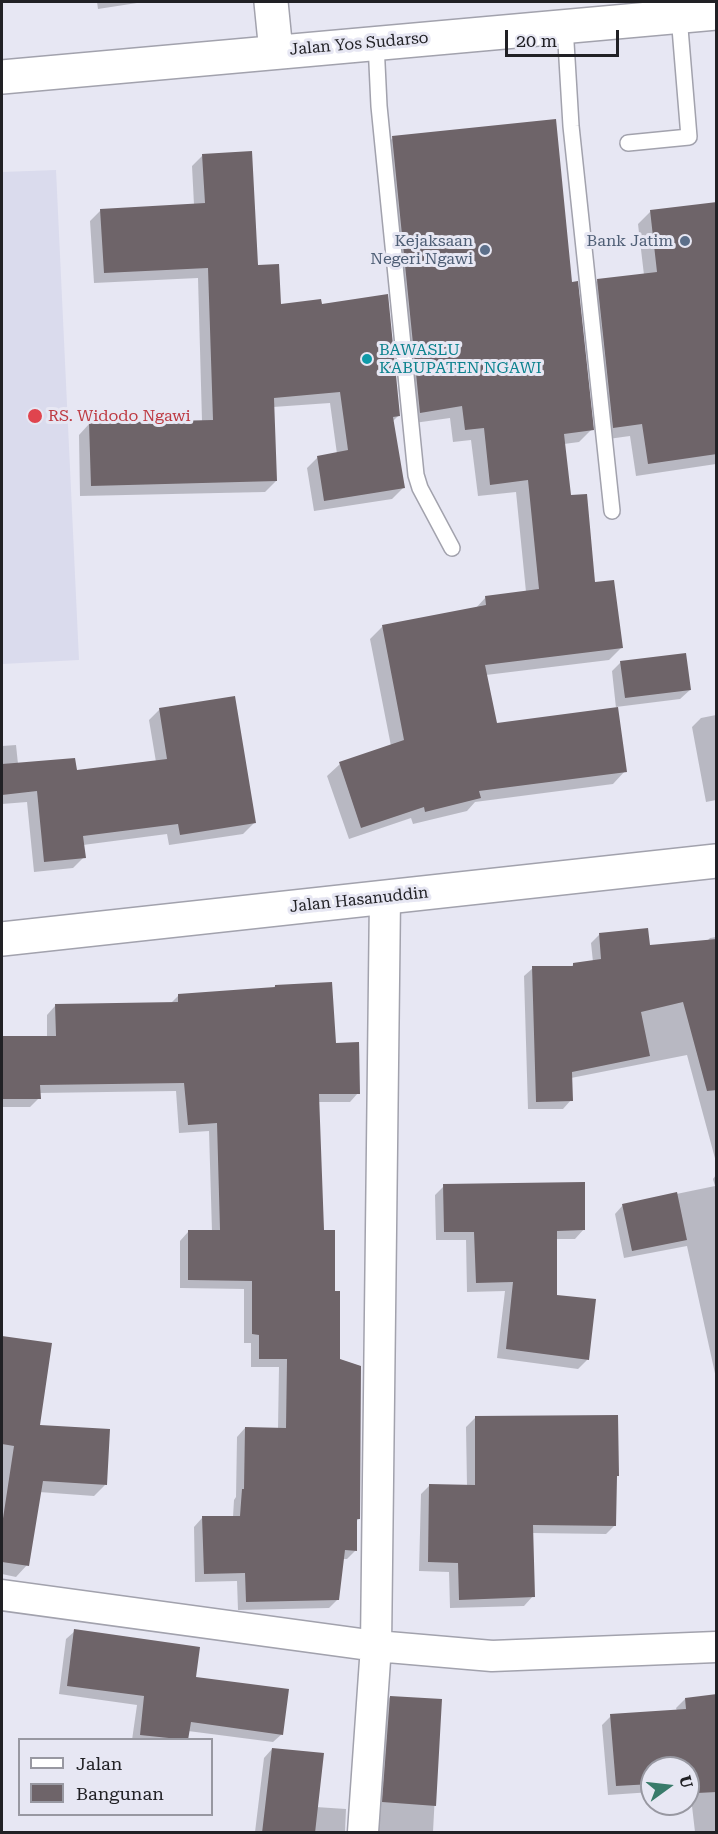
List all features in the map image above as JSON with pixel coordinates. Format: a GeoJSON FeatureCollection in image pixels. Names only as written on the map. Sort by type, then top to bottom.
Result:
{"type":"FeatureCollection","features":[{"type":"Feature","properties":{"kind":"street"},"geometry":{"type":"LineString","coordinates":[[271,2],[276,52]]}},
{"type":"Feature","properties":{"kind":"street","name":"Jalan Yos Sudarso"},"geometry":{"type":"LineString","coordinates":[[2,77],[717,13]]}},
{"type":"Feature","properties":{"kind":"street","name":"Jalan Hasanuddin"},"geometry":{"type":"LineString","coordinates":[[2,939],[717,861]]}},
{"type":"Feature","properties":{"kind":"street"},"geometry":{"type":"LineString","coordinates":[[363,1833],[376,1646],[385,897]]}},
{"type":"Feature","properties":{"kind":"street"},"geometry":{"type":"LineString","coordinates":[[2,1595],[376,1646],[492,1656],[717,1647]]}},
{"type":"Feature","properties":{"kind":"lane"},"geometry":{"type":"LineString","coordinates":[[628,143],[689,137],[679,16]]}},
{"type":"Feature","properties":{"kind":"lane"},"geometry":{"type":"LineString","coordinates":[[565,26],[571,126],[612,511]]}},
{"type":"Feature","properties":{"kind":"lane"},"geometry":{"type":"LineString","coordinates":[[376,43],[380,106],[416,475],[420,488],[452,548]]}},
{"type":"Feature","properties":{"kind":"shaded area","name":"RS. Widodo Ngawi"},"geometry":{"type":"Polygon","coordinates":[[[56,170],[79,660],[2,664],[2,172],[56,170]]]}},
{"type":"Feature","properties":{"kind":"building"},"geometry":{"type":"Polygon","coordinates":[[[556,119],[572,282],[578,281],[594,430],[564,434],[571,495],[587,494],[595,582],[614,580],[623,648],[485,665],[497,723],[618,707],[627,772],[479,791],[481,798],[425,812],[424,807],[361,828],[339,762],[404,740],[382,625],[486,605],[485,596],[539,589],[528,480],[490,485],[484,428],[465,430],[462,406],[420,413],[392,136],[556,119]]]}},
{"type":"Feature","properties":{"kind":"building"},"geometry":{"type":"Polygon","coordinates":[[[252,151],[258,265],[279,264],[281,304],[321,299],[322,304],[388,294],[400,416],[393,417],[405,488],[324,501],[317,456],[348,450],[340,392],[274,398],[277,481],[91,486],[89,423],[213,420],[208,268],[104,273],[100,209],[205,203],[202,154],[252,151]]]}},
{"type":"Feature","properties":{"kind":"building"},"geometry":{"type":"Polygon","coordinates":[[[717,202],[717,454],[648,464],[642,424],[613,428],[597,279],[657,272],[650,210],[717,202]]]}},
{"type":"Feature","properties":{"kind":"building"},"geometry":{"type":"Polygon","coordinates":[[[686,653],[691,690],[625,698],[620,661],[686,653]]]}},
{"type":"Feature","properties":{"kind":"building"},"geometry":{"type":"Polygon","coordinates":[[[235,696],[256,823],[180,835],[178,824],[83,836],[86,858],[44,862],[37,791],[2,795],[2,764],[75,758],[77,770],[167,759],[159,708],[235,696]]]}},
{"type":"Feature","properties":{"kind":"building"},"geometry":{"type":"Polygon","coordinates":[[[648,928],[650,945],[717,939],[717,1090],[707,1091],[683,1002],[641,1012],[650,1056],[572,1072],[573,1101],[536,1102],[532,966],[573,966],[573,963],[601,959],[599,933],[648,928]]]}},
{"type":"Feature","properties":{"kind":"building"},"geometry":{"type":"Polygon","coordinates":[[[332,982],[336,1043],[359,1042],[360,1094],[319,1094],[324,1230],[335,1230],[335,1291],[340,1291],[340,1359],[361,1366],[360,1519],[357,1519],[357,1551],[345,1550],[339,1600],[246,1602],[245,1573],[204,1574],[202,1516],[240,1516],[242,1489],[244,1489],[245,1427],[286,1428],[287,1359],[259,1359],[259,1335],[252,1334],[252,1281],[188,1280],[188,1230],[220,1230],[217,1123],[188,1125],[184,1083],[40,1085],[41,1099],[2,1099],[2,1036],[56,1036],[55,1004],[178,1002],[178,994],[332,982]]]}},
{"type":"Feature","properties":{"kind":"building"},"geometry":{"type":"Polygon","coordinates":[[[585,1182],[585,1230],[557,1231],[557,1295],[596,1299],[589,1360],[506,1349],[513,1282],[476,1283],[474,1232],[444,1232],[443,1184],[585,1182]]]}},
{"type":"Feature","properties":{"kind":"building"},"geometry":{"type":"Polygon","coordinates":[[[677,1192],[687,1240],[632,1251],[622,1204],[677,1192]]]}},
{"type":"Feature","properties":{"kind":"building"},"geometry":{"type":"Polygon","coordinates":[[[2,1336],[52,1343],[40,1425],[110,1429],[107,1485],[43,1481],[29,1566],[2,1562],[2,1525],[14,1446],[2,1444],[2,1336]]]}},
{"type":"Feature","properties":{"kind":"building"},"geometry":{"type":"Polygon","coordinates":[[[618,1415],[619,1476],[617,1476],[616,1526],[533,1525],[535,1597],[459,1600],[458,1563],[428,1562],[429,1484],[475,1485],[475,1416],[618,1415]]]}},
{"type":"Feature","properties":{"kind":"building"},"geometry":{"type":"Polygon","coordinates":[[[74,1629],[200,1647],[196,1677],[289,1689],[283,1735],[191,1722],[188,1738],[169,1738],[140,1735],[144,1696],[67,1686],[74,1629]]]}},
{"type":"Feature","properties":{"kind":"building"},"geometry":{"type":"Polygon","coordinates":[[[717,1694],[717,1792],[700,1793],[700,1756],[640,1756],[640,1785],[616,1786],[610,1714],[686,1709],[685,1698],[717,1694]]]}},
{"type":"Feature","properties":{"kind":"building"},"geometry":{"type":"Polygon","coordinates":[[[390,1696],[442,1699],[436,1806],[382,1802],[390,1696]]]}},
{"type":"Feature","properties":{"kind":"building"},"geometry":{"type":"Polygon","coordinates":[[[272,1748],[324,1753],[315,1833],[262,1833],[272,1748]]]}},
{"type":"Feature","properties":{"kind":"place","name":"Bank Jatim"},"geometry":{"type":"Point","coordinates":[685,241]}},
{"type":"Feature","properties":{"kind":"place","name":"Kejaksaan Negeri Ngawi"},"geometry":{"type":"Point","coordinates":[485,250]}},
{"type":"Feature","properties":{"kind":"place","name":"BAWASLU KABUPATEN NGAWI"},"geometry":{"type":"Point","coordinates":[367,359]}},
{"type":"Feature","properties":{"kind":"place","name":"RS. Widodo Ngawi"},"geometry":{"type":"Point","coordinates":[35,416]}}]}
